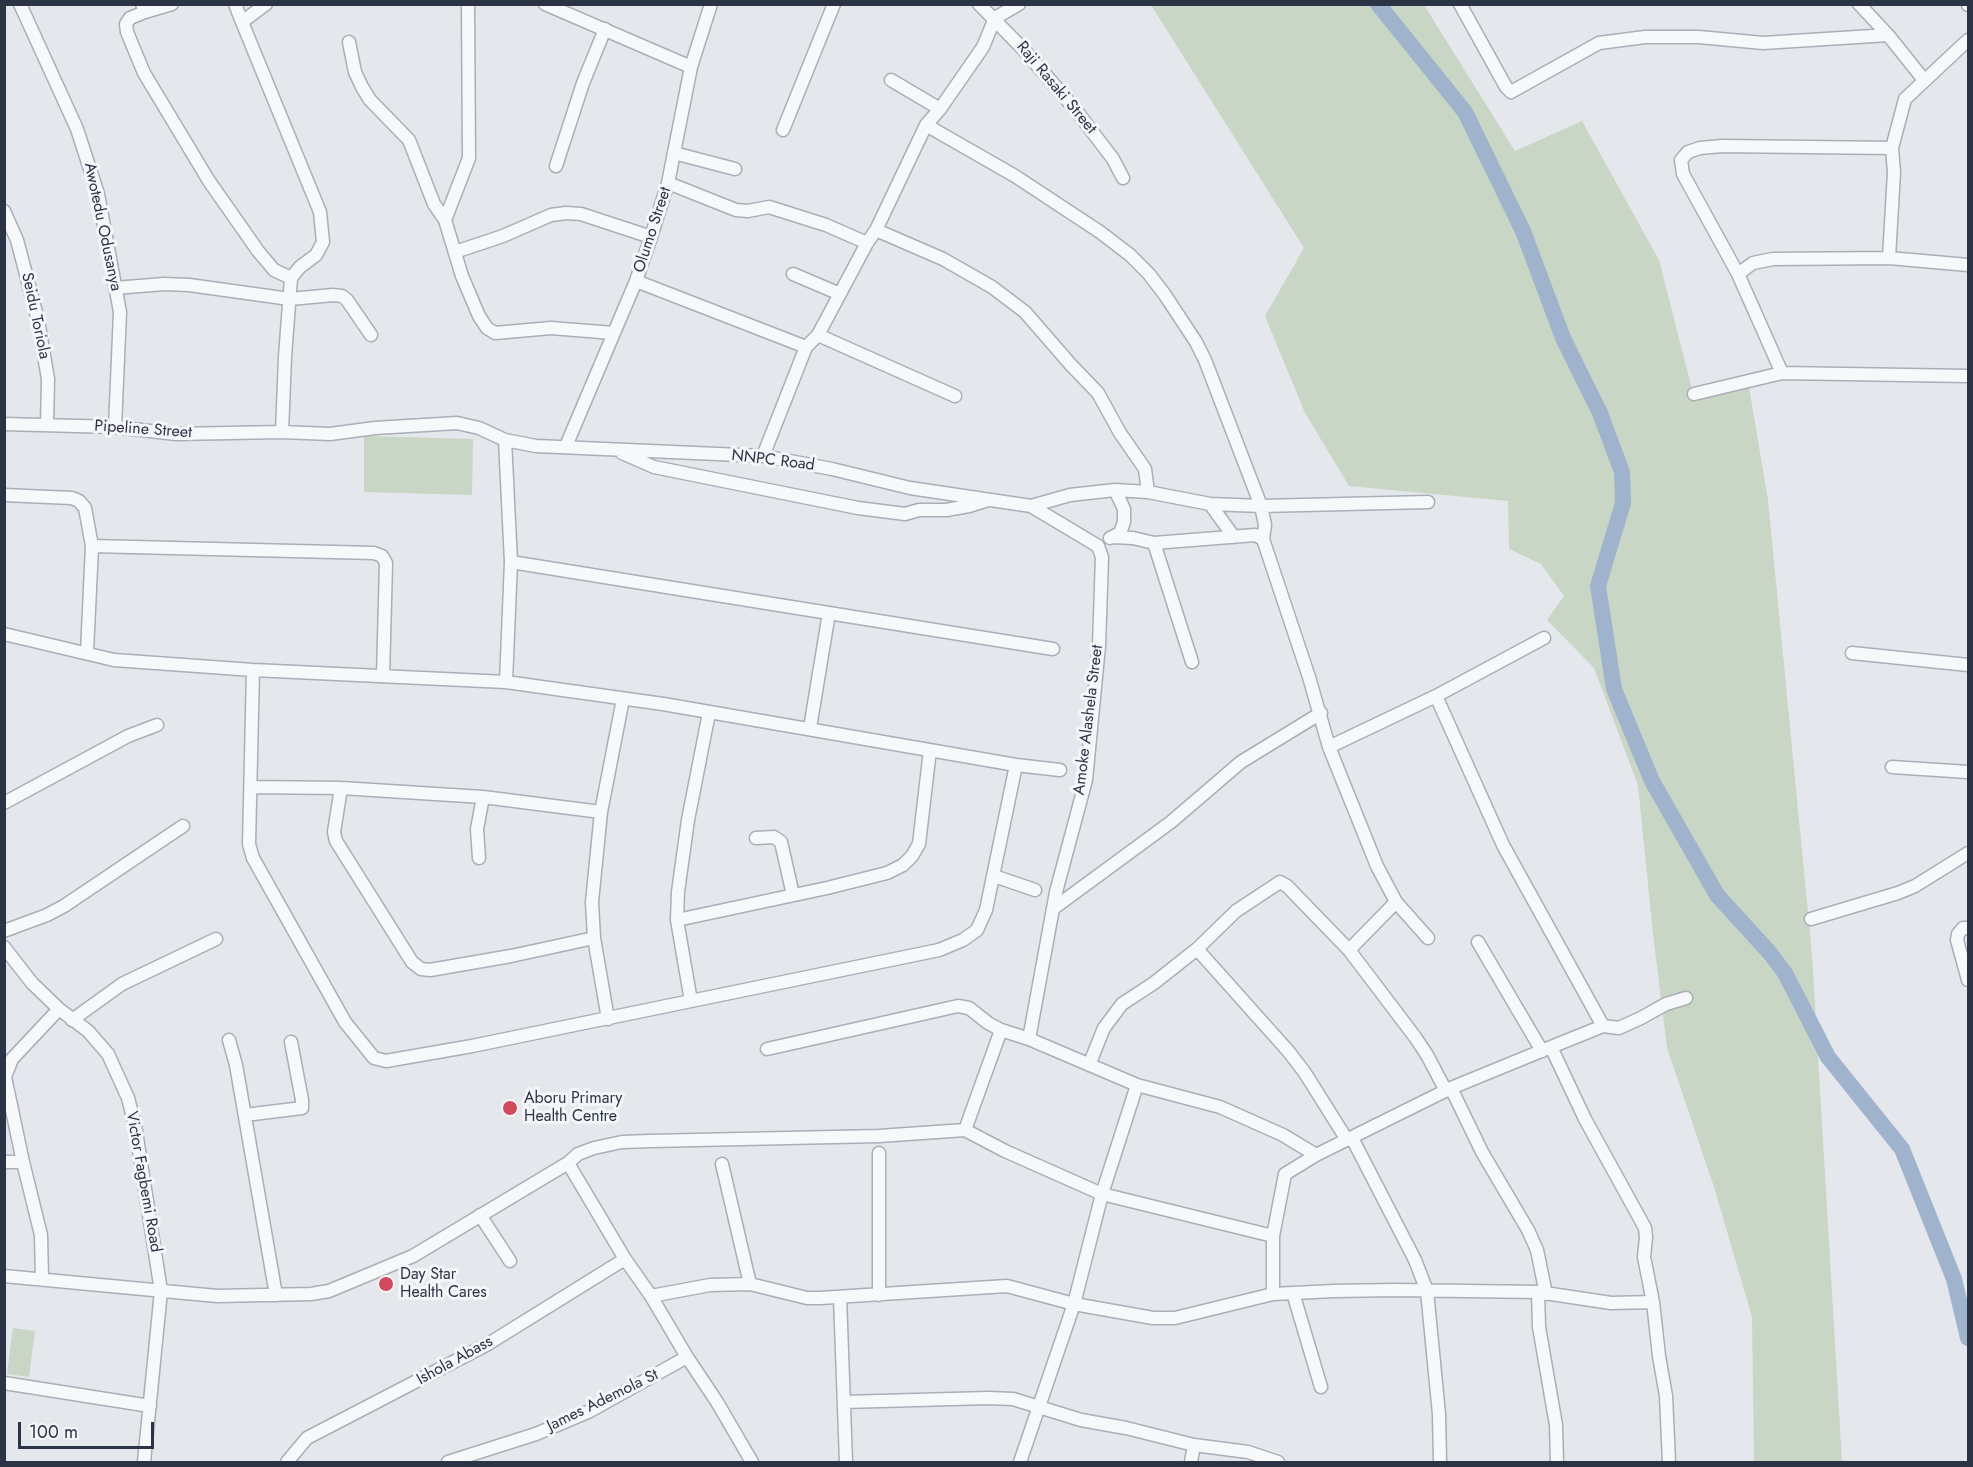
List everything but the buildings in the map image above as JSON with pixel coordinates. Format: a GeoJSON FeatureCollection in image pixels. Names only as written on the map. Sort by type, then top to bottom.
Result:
{"type":"FeatureCollection","features":[{"type":"Feature","properties":{"kind":"street","name":"Awotedu Odusanya"},"geometry":{"type":"LineString","coordinates":[[20,4],[77,129],[98,194],[120,312],[115,427]]}},
{"type":"Feature","properties":{"kind":"street"},"geometry":{"type":"LineString","coordinates":[[172,4],[143,8],[126,24],[127,32],[144,73],[209,180],[258,250],[274,270],[291,278]]}},
{"type":"Feature","properties":{"kind":"street"},"geometry":{"type":"LineString","coordinates":[[235,4],[257,63],[320,212],[323,242],[316,255],[300,267],[291,278],[282,432]]}},
{"type":"Feature","properties":{"kind":"street"},"geometry":{"type":"LineString","coordinates":[[242,22],[266,4]]}},
{"type":"Feature","properties":{"kind":"street"},"geometry":{"type":"LineString","coordinates":[[445,220],[469,158],[468,4]]}},
{"type":"Feature","properties":{"kind":"street"},"geometry":{"type":"LineString","coordinates":[[545,4],[691,67]]}},
{"type":"Feature","properties":{"kind":"street","name":"Olumo Street"},"geometry":{"type":"LineString","coordinates":[[566,446],[636,281],[669,183],[691,67],[711,4]]}},
{"type":"Feature","properties":{"kind":"street"},"geometry":{"type":"LineString","coordinates":[[783,130],[834,4]]}},
{"type":"Feature","properties":{"kind":"street","name":"Raji Rasaki Street"},"geometry":{"type":"LineString","coordinates":[[980,4],[1075,109],[1113,159],[1123,178]]}},
{"type":"Feature","properties":{"kind":"street"},"geometry":{"type":"LineString","coordinates":[[764,456],[806,347],[818,335],[876,230],[926,125],[940,109],[982,47],[995,18],[1019,4]]}},
{"type":"Feature","properties":{"kind":"street"},"geometry":{"type":"LineString","coordinates":[[1460,4],[1506,87],[1511,92],[1599,43],[1645,37],[1699,37],[1763,43],[1888,35]]}},
{"type":"Feature","properties":{"kind":"street"},"geometry":{"type":"LineString","coordinates":[[1858,4],[1888,35],[1924,80]]}},
{"type":"Feature","properties":{"kind":"street"},"geometry":{"type":"LineString","coordinates":[[556,166],[583,83],[605,28]]}},
{"type":"Feature","properties":{"kind":"street"},"geometry":{"type":"LineString","coordinates":[[1889,258],[1894,172],[1892,148],[1905,99],[1968,40]]}},
{"type":"Feature","properties":{"kind":"street"},"geometry":{"type":"LineString","coordinates":[[349,42],[355,72],[362,87],[370,100],[409,140],[434,204],[445,220],[462,276],[479,316],[487,328],[495,333],[551,328],[613,333]]}},
{"type":"Feature","properties":{"kind":"street"},"geometry":{"type":"LineString","coordinates":[[891,80],[940,109]]}},
{"type":"Feature","properties":{"kind":"street"},"geometry":{"type":"LineString","coordinates":[[926,125],[1016,176],[1100,232],[1130,255],[1149,274],[1196,342],[1261,506],[1265,525],[1263,539],[1329,747],[1377,866],[1396,902],[1428,938]]}},
{"type":"Feature","properties":{"kind":"street"},"geometry":{"type":"LineString","coordinates":[[1782,373],[1738,274],[1683,174],[1681,160],[1689,152],[1700,148],[1722,146],[1892,148]]}},
{"type":"Feature","properties":{"kind":"street"},"geometry":{"type":"LineString","coordinates":[[675,153],[735,169]]}},
{"type":"Feature","properties":{"kind":"street"},"geometry":{"type":"LineString","coordinates":[[669,183],[736,210],[748,211],[769,207],[826,225],[867,243]]}},
{"type":"Feature","properties":{"kind":"street","name":"Seidu Toriola"},"geometry":{"type":"LineString","coordinates":[[4,211],[16,240],[39,320],[48,379],[47,425]]}},
{"type":"Feature","properties":{"kind":"street"},"geometry":{"type":"LineString","coordinates":[[455,252],[503,236],[551,215],[566,213],[580,214],[651,237]]}},
{"type":"Feature","properties":{"kind":"street"},"geometry":{"type":"LineString","coordinates":[[876,230],[943,259],[992,287],[1025,312],[1098,393],[1120,433],[1144,469],[1148,492]]}},
{"type":"Feature","properties":{"kind":"street"},"geometry":{"type":"LineString","coordinates":[[1738,274],[1752,263],[1773,259],[1889,258],[1968,265]]}},
{"type":"Feature","properties":{"kind":"street"},"geometry":{"type":"LineString","coordinates":[[793,274],[840,294]]}},
{"type":"Feature","properties":{"kind":"street"},"geometry":{"type":"LineString","coordinates":[[636,281],[806,347]]}},
{"type":"Feature","properties":{"kind":"street"},"geometry":{"type":"LineString","coordinates":[[115,288],[165,284],[189,285],[290,299],[333,295],[342,297],[353,308],[371,335]]}},
{"type":"Feature","properties":{"kind":"street"},"geometry":{"type":"LineString","coordinates":[[818,335],[955,396]]}},
{"type":"Feature","properties":{"kind":"street"},"geometry":{"type":"LineString","coordinates":[[1695,394],[1782,373],[1968,376]]}},
{"type":"Feature","properties":{"kind":"street","name":"NNPC Road"},"geometry":{"type":"LineString","coordinates":[[282,432],[330,434],[375,428],[457,423],[479,428],[506,440],[536,446],[764,456],[832,469],[910,488],[1031,506],[1070,495],[1115,490],[1148,492],[1210,504],[1261,506],[1428,502]]}},
{"type":"Feature","properties":{"kind":"street","name":"Pipeline Street"},"geometry":{"type":"LineString","coordinates":[[4,424],[115,427],[176,434],[282,432]]}},
{"type":"Feature","properties":{"kind":"street"},"geometry":{"type":"LineString","coordinates":[[506,440],[511,562],[506,682]]}},
{"type":"Feature","properties":{"kind":"street"},"geometry":{"type":"LineString","coordinates":[[614,450],[654,466],[858,508],[905,514],[919,510],[946,510],[990,500]]}},
{"type":"Feature","properties":{"kind":"street"},"geometry":{"type":"LineString","coordinates":[[910,488],[919,510]]}},
{"type":"Feature","properties":{"kind":"street"},"geometry":{"type":"LineString","coordinates":[[1031,506],[1098,546],[1120,532],[1124,522],[1124,509],[1115,490]]}},
{"type":"Feature","properties":{"kind":"street"},"geometry":{"type":"LineString","coordinates":[[4,495],[72,498],[79,501],[85,508],[92,546],[87,652]]}},
{"type":"Feature","properties":{"kind":"street"},"geometry":{"type":"LineString","coordinates":[[1210,504],[1234,537]]}},
{"type":"Feature","properties":{"kind":"street"},"geometry":{"type":"LineString","coordinates":[[1112,537],[1133,538],[1154,543],[1255,535],[1263,539]]}},
{"type":"Feature","properties":{"kind":"street"},"geometry":{"type":"LineString","coordinates":[[1154,543],[1192,662]]}},
{"type":"Feature","properties":{"kind":"street"},"geometry":{"type":"LineString","coordinates":[[92,546],[382,556],[386,563],[383,676]]}},
{"type":"Feature","properties":{"kind":"street","name":"Amoke Alashela Street"},"geometry":{"type":"LineString","coordinates":[[1029,1040],[1056,892],[1086,780],[1099,635],[1102,557],[1098,546]]}},
{"type":"Feature","properties":{"kind":"street"},"geometry":{"type":"LineString","coordinates":[[511,562],[1053,649]]}},
{"type":"Feature","properties":{"kind":"street"},"geometry":{"type":"LineString","coordinates":[[810,728],[829,613]]}},
{"type":"Feature","properties":{"kind":"street"},"geometry":{"type":"LineString","coordinates":[[4,634],[114,660],[253,670],[506,682],[810,728],[1016,765],[1060,770]]}},
{"type":"Feature","properties":{"kind":"street"},"geometry":{"type":"LineString","coordinates":[[1329,747],[1436,696],[1544,638]]}},
{"type":"Feature","properties":{"kind":"street"},"geometry":{"type":"LineString","coordinates":[[1852,653],[1968,665]]}},
{"type":"Feature","properties":{"kind":"street"},"geometry":{"type":"LineString","coordinates":[[253,670],[249,844],[253,858],[345,1022],[374,1058],[386,1061],[608,1019],[939,950],[963,940],[977,930],[986,910],[1016,765]]}},
{"type":"Feature","properties":{"kind":"street"},"geometry":{"type":"LineString","coordinates":[[1436,696],[1503,845],[1603,1026]]}},
{"type":"Feature","properties":{"kind":"street"},"geometry":{"type":"LineString","coordinates":[[608,1019],[594,938],[592,902],[601,812],[623,699]]}},
{"type":"Feature","properties":{"kind":"street"},"geometry":{"type":"LineString","coordinates":[[691,1001],[677,920],[688,820],[709,713]]}},
{"type":"Feature","properties":{"kind":"street"},"geometry":{"type":"LineString","coordinates":[[1054,908],[1171,822],[1240,762],[1320,713]]}},
{"type":"Feature","properties":{"kind":"street"},"geometry":{"type":"LineString","coordinates":[[4,803],[128,736],[157,725]]}},
{"type":"Feature","properties":{"kind":"street"},"geometry":{"type":"LineString","coordinates":[[677,920],[887,873],[903,866],[919,844],[930,750]]}},
{"type":"Feature","properties":{"kind":"street"},"geometry":{"type":"LineString","coordinates":[[1892,767],[1968,772]]}},
{"type":"Feature","properties":{"kind":"street"},"geometry":{"type":"LineString","coordinates":[[251,787],[340,788],[483,797],[601,812]]}},
{"type":"Feature","properties":{"kind":"street"},"geometry":{"type":"LineString","coordinates":[[340,788],[334,832],[336,841],[412,962],[421,969],[430,970],[500,958],[594,938]]}},
{"type":"Feature","properties":{"kind":"street"},"geometry":{"type":"LineString","coordinates":[[479,858],[477,829],[483,797]]}},
{"type":"Feature","properties":{"kind":"street"},"geometry":{"type":"LineString","coordinates":[[4,931],[64,906],[183,825]]}},
{"type":"Feature","properties":{"kind":"street"},"geometry":{"type":"LineString","coordinates":[[756,838],[774,837],[781,842],[793,895]]}},
{"type":"Feature","properties":{"kind":"street"},"geometry":{"type":"LineString","coordinates":[[1811,919],[1898,894],[1916,886],[1968,853]]}},
{"type":"Feature","properties":{"kind":"street"},"geometry":{"type":"LineString","coordinates":[[994,876],[1035,890]]}},
{"type":"Feature","properties":{"kind":"street"},"geometry":{"type":"LineString","coordinates":[[1089,1065],[1104,1028],[1122,1004],[1154,983],[1197,949],[1236,911],[1280,882],[1297,896],[1349,951],[1415,1037],[1448,1089],[1528,1230],[1537,1250],[1542,1293],[1541,1349],[1556,1425],[1557,1462]]}},
{"type":"Feature","properties":{"kind":"street"},"geometry":{"type":"LineString","coordinates":[[1349,951],[1396,902]]}},
{"type":"Feature","properties":{"kind":"street"},"geometry":{"type":"LineString","coordinates":[[1968,928],[1963,928],[1957,940],[1968,980]]}},
{"type":"Feature","properties":{"kind":"street"},"geometry":{"type":"LineString","coordinates":[[72,1020],[122,984],[216,939]]}},
{"type":"Feature","properties":{"kind":"street"},"geometry":{"type":"LineString","coordinates":[[1478,942],[1547,1049],[1645,1228],[1644,1257],[1653,1302],[1666,1396],[1669,1462]]}},
{"type":"Feature","properties":{"kind":"street","name":"Victor Fagbemi Road"},"geometry":{"type":"LineString","coordinates":[[4,947],[27,978],[59,1009],[88,1031],[108,1054],[128,1098],[135,1125],[161,1291],[144,1462]]}},
{"type":"Feature","properties":{"kind":"street"},"geometry":{"type":"LineString","coordinates":[[1197,949],[1305,1073],[1350,1139],[1415,1260],[1427,1291],[1439,1414],[1440,1462]]}},
{"type":"Feature","properties":{"kind":"street"},"geometry":{"type":"LineString","coordinates":[[1273,1294],[1274,1236],[1285,1174],[1316,1155],[1448,1089],[1603,1026],[1619,1028],[1666,1004],[1686,998]]}},
{"type":"Feature","properties":{"kind":"street"},"geometry":{"type":"LineString","coordinates":[[767,1049],[958,1006],[969,1008],[1000,1030],[1137,1085],[1220,1107],[1283,1135],[1316,1155]]}},
{"type":"Feature","properties":{"kind":"street"},"geometry":{"type":"LineString","coordinates":[[42,1280],[41,1235],[5,1077],[12,1059],[59,1009]]}},
{"type":"Feature","properties":{"kind":"street"},"geometry":{"type":"LineString","coordinates":[[965,1130],[1000,1030]]}},
{"type":"Feature","properties":{"kind":"street"},"geometry":{"type":"LineString","coordinates":[[229,1040],[236,1065],[276,1295]]}},
{"type":"Feature","properties":{"kind":"street"},"geometry":{"type":"LineString","coordinates":[[244,1115],[302,1108],[291,1042]]}},
{"type":"Feature","properties":{"kind":"street"},"geometry":{"type":"LineString","coordinates":[[1022,1462],[1074,1304],[1102,1194],[1137,1085]]}},
{"type":"Feature","properties":{"kind":"street"},"geometry":{"type":"LineString","coordinates":[[4,1276],[217,1296],[311,1294],[348,1285],[413,1256],[568,1163],[578,1154],[622,1142],[879,1136],[965,1130],[1005,1151],[1102,1194],[1274,1236]]}},
{"type":"Feature","properties":{"kind":"street"},"geometry":{"type":"LineString","coordinates":[[879,1153],[879,1295]]}},
{"type":"Feature","properties":{"kind":"street"},"geometry":{"type":"LineString","coordinates":[[4,1162],[23,1162]]}},
{"type":"Feature","properties":{"kind":"street"},"geometry":{"type":"LineString","coordinates":[[568,1163],[752,1462]]}},
{"type":"Feature","properties":{"kind":"street"},"geometry":{"type":"LineString","coordinates":[[722,1164],[750,1284]]}},
{"type":"Feature","properties":{"kind":"street"},"geometry":{"type":"LineString","coordinates":[[480,1215],[510,1261]]}},
{"type":"Feature","properties":{"kind":"street","name":"Ishola Abass"},"geometry":{"type":"LineString","coordinates":[[287,1462],[307,1438],[488,1344],[625,1259]]}},
{"type":"Feature","properties":{"kind":"street"},"geometry":{"type":"LineString","coordinates":[[651,1296],[710,1285],[750,1284],[807,1298],[1007,1286],[1074,1304],[1153,1318],[1175,1318],[1273,1294],[1293,1293],[1395,1290],[1542,1293],[1611,1303],[1653,1302]]}},
{"type":"Feature","properties":{"kind":"street"},"geometry":{"type":"LineString","coordinates":[[1293,1293],[1321,1388]]}},
{"type":"Feature","properties":{"kind":"street"},"geometry":{"type":"LineString","coordinates":[[840,1297],[846,1462]]}},
{"type":"Feature","properties":{"kind":"street","name":"James Ademola St"},"geometry":{"type":"LineString","coordinates":[[448,1462],[536,1434],[590,1411],[687,1358]]}},
{"type":"Feature","properties":{"kind":"street"},"geometry":{"type":"LineString","coordinates":[[4,1383],[150,1406]]}},
{"type":"Feature","properties":{"kind":"street"},"geometry":{"type":"LineString","coordinates":[[844,1402],[1013,1399],[1038,1408],[1194,1445],[1248,1452],[1278,1462]]}},
{"type":"Feature","properties":{"kind":"street"},"geometry":{"type":"LineString","coordinates":[[1191,1462],[1194,1445]]}},
{"type":"Feature","properties":{"kind":"green space"},"geometry":{"type":"Polygon","coordinates":[[[1151,5],[1424,5],[1515,151],[1582,121],[1659,260],[1693,393],[1749,387],[1768,500],[1812,954],[1842,1462],[1754,1462],[1752,1317],[1714,1187],[1667,1048],[1638,785],[1594,668],[1547,620],[1564,596],[1541,564],[1509,549],[1508,501],[1349,486],[1305,413],[1265,316],[1304,248],[1151,5]]]}},
{"type":"Feature","properties":{"kind":"green space"},"geometry":{"type":"Polygon","coordinates":[[[364,436],[473,439],[472,495],[364,492],[364,436]]]}},
{"type":"Feature","properties":{"kind":"green space"},"geometry":{"type":"Polygon","coordinates":[[[13,1328],[35,1331],[29,1377],[7,1374],[13,1328]]]}},
{"type":"Feature","properties":{"kind":"waterway"},"geometry":{"type":"LineString","coordinates":[[1378,4],[1465,112],[1523,231],[1563,338],[1600,413],[1622,472],[1623,503],[1598,586],[1614,689],[1652,781],[1717,895],[1785,973],[1828,1057],[1902,1149],[1954,1279],[1968,1338]]}},
{"type":"Feature","properties":{"kind":"place","name":"Aboru Primary Health Centre"},"geometry":{"type":"Point","coordinates":[510,1108]}},
{"type":"Feature","properties":{"kind":"place","name":"Day Star Health Cares"},"geometry":{"type":"Point","coordinates":[386,1284]}}]}
